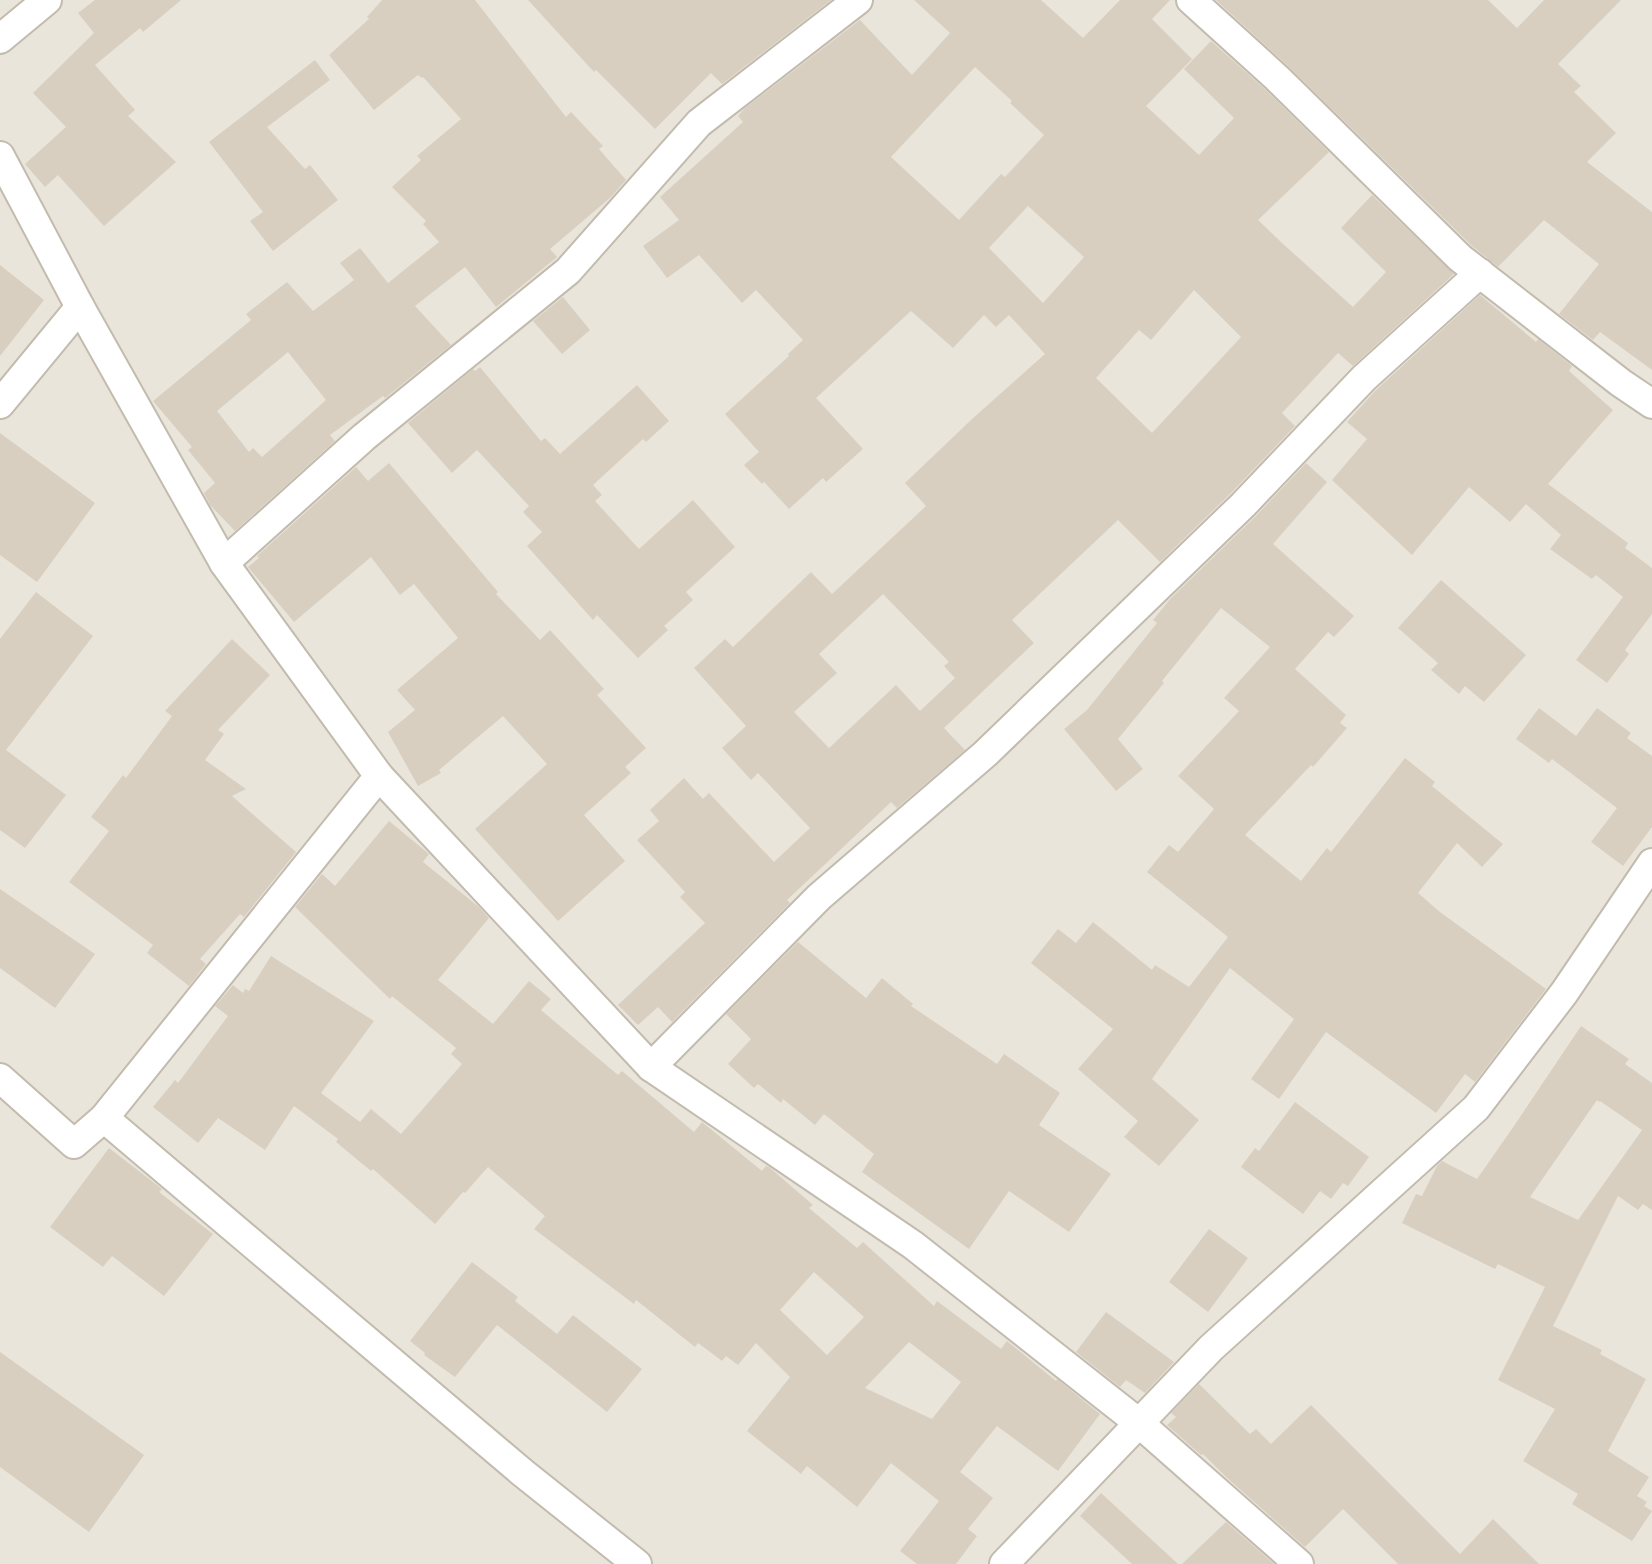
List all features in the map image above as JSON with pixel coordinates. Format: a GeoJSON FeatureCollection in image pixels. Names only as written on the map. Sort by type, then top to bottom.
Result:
{"type":"FeatureCollection","features":[{"type":"Feature","properties":{"kind":"street"},"geometry":{"type":"LineString","coordinates":[[0,39],[47,0]]}},
{"type":"Feature","properties":{"kind":"street"},"geometry":{"type":"LineString","coordinates":[[224,563],[364,437],[568,271],[699,123],[858,0]]}},
{"type":"Feature","properties":{"kind":"street"},"geometry":{"type":"LineString","coordinates":[[1191,0],[1277,78],[1460,258],[1652,404]]}},
{"type":"Feature","properties":{"kind":"street"},"geometry":{"type":"LineString","coordinates":[[0,156],[80,307],[224,563],[379,776],[650,1067],[913,1245],[1139,1423],[1299,1564]]}},
{"type":"Feature","properties":{"kind":"street"},"geometry":{"type":"LineString","coordinates":[[650,1067],[819,897],[985,754],[1243,505],[1364,378],[1480,273]]}},
{"type":"Feature","properties":{"kind":"street"},"geometry":{"type":"LineString","coordinates":[[0,404],[80,307]]}},
{"type":"Feature","properties":{"kind":"street"},"geometry":{"type":"LineString","coordinates":[[0,1078],[74,1143],[104,1118],[379,776]]}},
{"type":"Feature","properties":{"kind":"street"},"geometry":{"type":"LineString","coordinates":[[1004,1564],[1210,1348],[1476,1108],[1564,993],[1652,863]]}},
{"type":"Feature","properties":{"kind":"street"},"geometry":{"type":"LineString","coordinates":[[104,1118],[523,1473],[637,1564]]}},
{"type":"Feature","properties":{"kind":"shaded area"},"geometry":{"type":"Polygon","coordinates":[[[0,0],[1652,0],[1652,1564],[0,1564],[0,0]]]}},
{"type":"Feature","properties":{"kind":"building"},"geometry":{"type":"Polygon","coordinates":[[[95,0],[181,0],[143,32],[140,28],[95,65],[135,110],[128,116],[176,162],[104,226],[58,175],[45,187],[25,164],[66,127],[33,93],[94,33],[78,13],[95,0]]]}},
{"type":"Feature","properties":{"kind":"building"},"geometry":{"type":"Polygon","coordinates":[[[382,0],[475,0],[566,117],[571,112],[603,146],[599,149],[626,180],[611,197],[550,249],[557,257],[496,307],[465,267],[415,306],[451,345],[385,398],[383,396],[330,435],[335,441],[235,531],[210,505],[204,493],[215,483],[188,450],[192,447],[153,401],[251,320],[246,314],[287,282],[313,311],[354,280],[340,263],[360,248],[388,283],[439,242],[423,224],[426,221],[392,187],[421,160],[417,156],[461,119],[423,77],[418,75],[374,110],[329,55],[369,19],[367,17],[382,0]],[[288,352],[217,411],[249,452],[253,448],[262,457],[326,400],[288,352]]]}},
{"type":"Feature","properties":{"kind":"building"},"geometry":{"type":"Polygon","coordinates":[[[528,0],[831,0],[722,84],[711,73],[655,129],[596,70],[594,72],[528,0]]]}},
{"type":"Feature","properties":{"kind":"building"},"geometry":{"type":"Polygon","coordinates":[[[914,0],[1041,0],[1083,38],[1120,0],[1170,0],[1152,19],[1192,59],[1146,106],[1199,155],[1234,118],[1184,69],[1211,41],[1329,152],[1258,220],[1353,307],[1386,272],[1341,228],[1372,195],[1454,274],[1353,366],[1338,353],[1282,413],[1295,426],[1160,562],[1118,520],[1012,620],[1034,643],[944,728],[965,750],[897,808],[891,802],[787,900],[790,903],[672,1022],[658,1007],[638,1025],[618,1005],[705,923],[680,897],[685,892],[637,840],[659,821],[650,810],[684,778],[703,799],[709,793],[774,862],[810,828],[758,773],[751,780],[722,748],[746,726],[694,668],[725,639],[733,647],[811,572],[832,594],[926,506],[905,483],[1045,354],[1009,315],[996,327],[984,315],[953,348],[911,311],[816,398],[863,449],[826,482],[823,478],[789,509],[744,465],[759,452],[725,414],[803,340],[756,290],[742,303],[699,255],[667,278],[643,246],[679,220],[660,197],[743,122],[738,116],[745,108],[860,20],[912,75],[950,33],[914,0]],[[975,67],[891,157],[959,220],[1001,174],[1005,177],[1044,135],[975,67]],[[1028,206],[989,248],[1043,303],[1084,257],[1028,206]],[[1194,290],[1151,340],[1139,330],[1096,378],[1152,433],[1241,337],[1194,290]],[[883,594],[819,654],[837,673],[794,712],[829,748],[896,685],[920,711],[955,678],[944,666],[949,662],[883,594]]]}},
{"type":"Feature","properties":{"kind":"building"},"geometry":{"type":"Polygon","coordinates":[[[1216,0],[1488,0],[1517,28],[1544,0],[1621,0],[1558,64],[1581,86],[1574,92],[1616,133],[1587,162],[1652,212],[1652,370],[1600,332],[1593,340],[1559,314],[1599,264],[1544,220],[1498,267],[1471,245],[1288,66],[1216,0]]]}},
{"type":"Feature","properties":{"kind":"building"},"geometry":{"type":"Polygon","coordinates":[[[315,60],[330,80],[267,127],[305,169],[310,165],[338,200],[273,251],[250,221],[263,212],[209,142],[315,60]]]}},
{"type":"Feature","properties":{"kind":"building"},"geometry":{"type":"Polygon","coordinates":[[[0,265],[44,300],[0,356],[0,265]]]}},
{"type":"Feature","properties":{"kind":"building"},"geometry":{"type":"Polygon","coordinates":[[[1480,295],[1536,342],[1538,339],[1572,366],[1569,371],[1613,410],[1548,484],[1628,543],[1625,548],[1652,568],[1652,614],[1625,650],[1629,654],[1607,683],[1576,660],[1623,597],[1596,575],[1592,579],[1550,549],[1561,535],[1526,504],[1510,522],[1469,487],[1412,555],[1332,480],[1367,439],[1347,422],[1376,390],[1480,295]]]}},
{"type":"Feature","properties":{"kind":"building"},"geometry":{"type":"Polygon","coordinates":[[[563,297],[590,330],[562,354],[533,321],[563,297]]]}},
{"type":"Feature","properties":{"kind":"building"},"geometry":{"type":"Polygon","coordinates":[[[480,367],[541,441],[545,438],[560,454],[637,385],[669,421],[646,442],[643,439],[593,485],[602,495],[595,501],[639,549],[693,500],[735,547],[686,592],[693,600],[664,626],[668,630],[638,658],[597,615],[593,620],[527,546],[542,532],[523,512],[529,506],[477,450],[452,473],[408,423],[473,369],[475,371],[480,367]]]}},
{"type":"Feature","properties":{"kind":"building"},"geometry":{"type":"Polygon","coordinates":[[[0,433],[95,503],[37,582],[0,555],[0,433]]]}},
{"type":"Feature","properties":{"kind":"building"},"geometry":{"type":"Polygon","coordinates":[[[389,463],[498,592],[496,594],[540,640],[550,630],[604,689],[597,695],[646,748],[625,767],[631,773],[584,815],[625,861],[558,921],[475,829],[547,764],[503,716],[439,770],[441,773],[418,786],[388,732],[415,710],[397,690],[458,638],[414,584],[400,595],[371,557],[294,622],[248,567],[356,467],[368,481],[389,463]]]}},
{"type":"Feature","properties":{"kind":"building"},"geometry":{"type":"Polygon","coordinates":[[[1306,463],[1327,482],[1273,544],[1354,616],[1334,637],[1328,632],[1295,669],[1346,715],[1340,723],[1347,728],[1313,767],[1311,765],[1245,835],[1301,881],[1327,848],[1331,852],[1405,758],[1435,782],[1432,786],[1503,844],[1482,867],[1457,843],[1418,893],[1546,989],[1475,1082],[1465,1074],[1436,1113],[1326,1032],[1279,1099],[1251,1079],[1294,1019],[1230,968],[1152,1079],[1199,1120],[1159,1166],[1124,1137],[1138,1121],[1078,1069],[1113,1029],[1031,963],[1058,929],[1076,943],[1093,922],[1152,970],[1155,965],[1189,987],[1228,937],[1147,872],[1169,845],[1178,852],[1214,809],[1178,776],[1239,711],[1224,698],[1270,647],[1221,608],[1118,739],[1143,769],[1116,791],[1064,729],[1087,710],[1157,623],[1153,620],[1171,598],[1255,517],[1306,463]]]}},
{"type":"Feature","properties":{"kind":"building"},"geometry":{"type":"Polygon","coordinates":[[[1441,580],[1526,655],[1484,702],[1465,686],[1459,694],[1431,670],[1438,663],[1398,628],[1441,580]]]}},
{"type":"Feature","properties":{"kind":"building"},"geometry":{"type":"Polygon","coordinates":[[[36,592],[93,636],[6,750],[66,795],[25,848],[0,830],[0,639],[36,592]]]}},
{"type":"Feature","properties":{"kind":"building"},"geometry":{"type":"Polygon","coordinates":[[[232,639],[270,675],[218,730],[224,734],[205,760],[246,789],[232,796],[296,852],[244,917],[240,914],[200,959],[206,964],[189,986],[147,953],[153,945],[69,882],[109,831],[91,817],[123,775],[126,778],[172,716],[165,711],[232,639]]]}},
{"type":"Feature","properties":{"kind":"building"},"geometry":{"type":"Polygon","coordinates":[[[1539,708],[1576,736],[1597,708],[1631,733],[1627,738],[1652,756],[1652,827],[1623,866],[1591,842],[1617,808],[1552,759],[1549,763],[1516,739],[1539,708]]]}},
{"type":"Feature","properties":{"kind":"building"},"geometry":{"type":"Polygon","coordinates":[[[389,821],[429,854],[423,862],[489,918],[438,980],[493,1024],[529,981],[551,999],[541,1010],[618,1075],[622,1071],[694,1132],[702,1122],[762,1171],[766,1166],[769,1167],[813,1205],[809,1208],[857,1248],[863,1242],[934,1306],[937,1301],[1001,1349],[1007,1341],[1056,1381],[1057,1379],[1100,1414],[1058,1471],[997,1426],[960,1472],[993,1498],[968,1529],[977,1536],[956,1564],[917,1564],[900,1551],[939,1501],[891,1463],[857,1507],[807,1466],[801,1474],[747,1431],[790,1377],[756,1343],[738,1365],[726,1356],[722,1361],[698,1343],[695,1347],[636,1300],[634,1304],[534,1229],[545,1216],[488,1167],[435,1224],[373,1169],[371,1171],[336,1142],[338,1139],[294,1106],[265,1150],[218,1118],[198,1143],[153,1107],[175,1080],[178,1083],[228,1016],[215,1006],[233,985],[243,993],[245,989],[249,991],[271,956],[374,1021],[321,1093],[360,1122],[371,1109],[401,1134],[462,1064],[451,1054],[456,1048],[392,996],[390,999],[295,907],[322,874],[335,886],[389,821]],[[814,1272],[780,1310],[827,1355],[864,1317],[814,1272]],[[909,1342],[865,1388],[932,1419],[961,1382],[909,1342]]]}},
{"type":"Feature","properties":{"kind":"building"},"geometry":{"type":"Polygon","coordinates":[[[0,889],[95,954],[55,1008],[0,968],[0,889]]]}},
{"type":"Feature","properties":{"kind":"building"},"geometry":{"type":"Polygon","coordinates":[[[798,942],[866,998],[882,978],[913,1004],[911,1006],[997,1064],[1004,1054],[1060,1093],[1039,1125],[1111,1174],[1069,1232],[1009,1191],[969,1249],[862,1172],[874,1154],[824,1114],[815,1125],[783,1099],[781,1103],[758,1084],[754,1088],[728,1064],[751,1039],[726,1014],[798,942]]]}},
{"type":"Feature","properties":{"kind":"building"},"geometry":{"type":"Polygon","coordinates":[[[1581,1026],[1629,1059],[1625,1064],[1652,1083],[1652,1210],[1643,1204],[1638,1210],[1618,1196],[1553,1326],[1602,1350],[1600,1354],[1646,1379],[1608,1451],[1649,1477],[1637,1496],[1647,1502],[1644,1506],[1652,1511],[1632,1541],[1572,1504],[1578,1494],[1523,1461],[1555,1409],[1498,1380],[1545,1287],[1498,1264],[1495,1269],[1402,1223],[1416,1194],[1422,1196],[1442,1161],[1477,1179],[1581,1026]],[[1597,1100],[1530,1197],[1578,1220],[1642,1130],[1597,1100]]]}},
{"type":"Feature","properties":{"kind":"building"},"geometry":{"type":"Polygon","coordinates":[[[1295,1102],[1369,1157],[1348,1186],[1343,1183],[1331,1199],[1320,1191],[1303,1214],[1241,1167],[1255,1148],[1259,1151],[1295,1102]]]}},
{"type":"Feature","properties":{"kind":"building"},"geometry":{"type":"Polygon","coordinates":[[[109,1148],[162,1189],[159,1192],[213,1234],[164,1296],[112,1256],[103,1267],[50,1227],[109,1148]]]}},
{"type":"Feature","properties":{"kind":"building"},"geometry":{"type":"Polygon","coordinates":[[[1209,1229],[1248,1258],[1208,1312],[1169,1282],[1209,1229]]]}},
{"type":"Feature","properties":{"kind":"building"},"geometry":{"type":"Polygon","coordinates":[[[472,1262],[518,1297],[515,1301],[557,1334],[573,1315],[642,1369],[607,1412],[497,1325],[455,1377],[424,1355],[425,1353],[410,1341],[472,1262]]]}},
{"type":"Feature","properties":{"kind":"building"},"geometry":{"type":"Polygon","coordinates":[[[1106,1312],[1174,1362],[1145,1393],[1126,1380],[1120,1387],[1076,1352],[1106,1312]]]}},
{"type":"Feature","properties":{"kind":"building"},"geometry":{"type":"Polygon","coordinates":[[[0,1352],[144,1455],[89,1532],[0,1467],[0,1352]]]}},
{"type":"Feature","properties":{"kind":"building"},"geometry":{"type":"Polygon","coordinates":[[[1199,1384],[1250,1434],[1256,1429],[1271,1444],[1311,1405],[1460,1554],[1493,1519],[1539,1564],[1398,1564],[1343,1509],[1305,1547],[1203,1454],[1167,1425],[1176,1417],[1171,1413],[1199,1384]]]}},
{"type":"Feature","properties":{"kind":"building"},"geometry":{"type":"Polygon","coordinates":[[[1101,1493],[1178,1564],[1132,1564],[1080,1516],[1101,1493]]]}},
{"type":"Feature","properties":{"kind":"building"},"geometry":{"type":"Polygon","coordinates":[[[1226,1522],[1274,1564],[1182,1564],[1226,1522]]]}}]}
